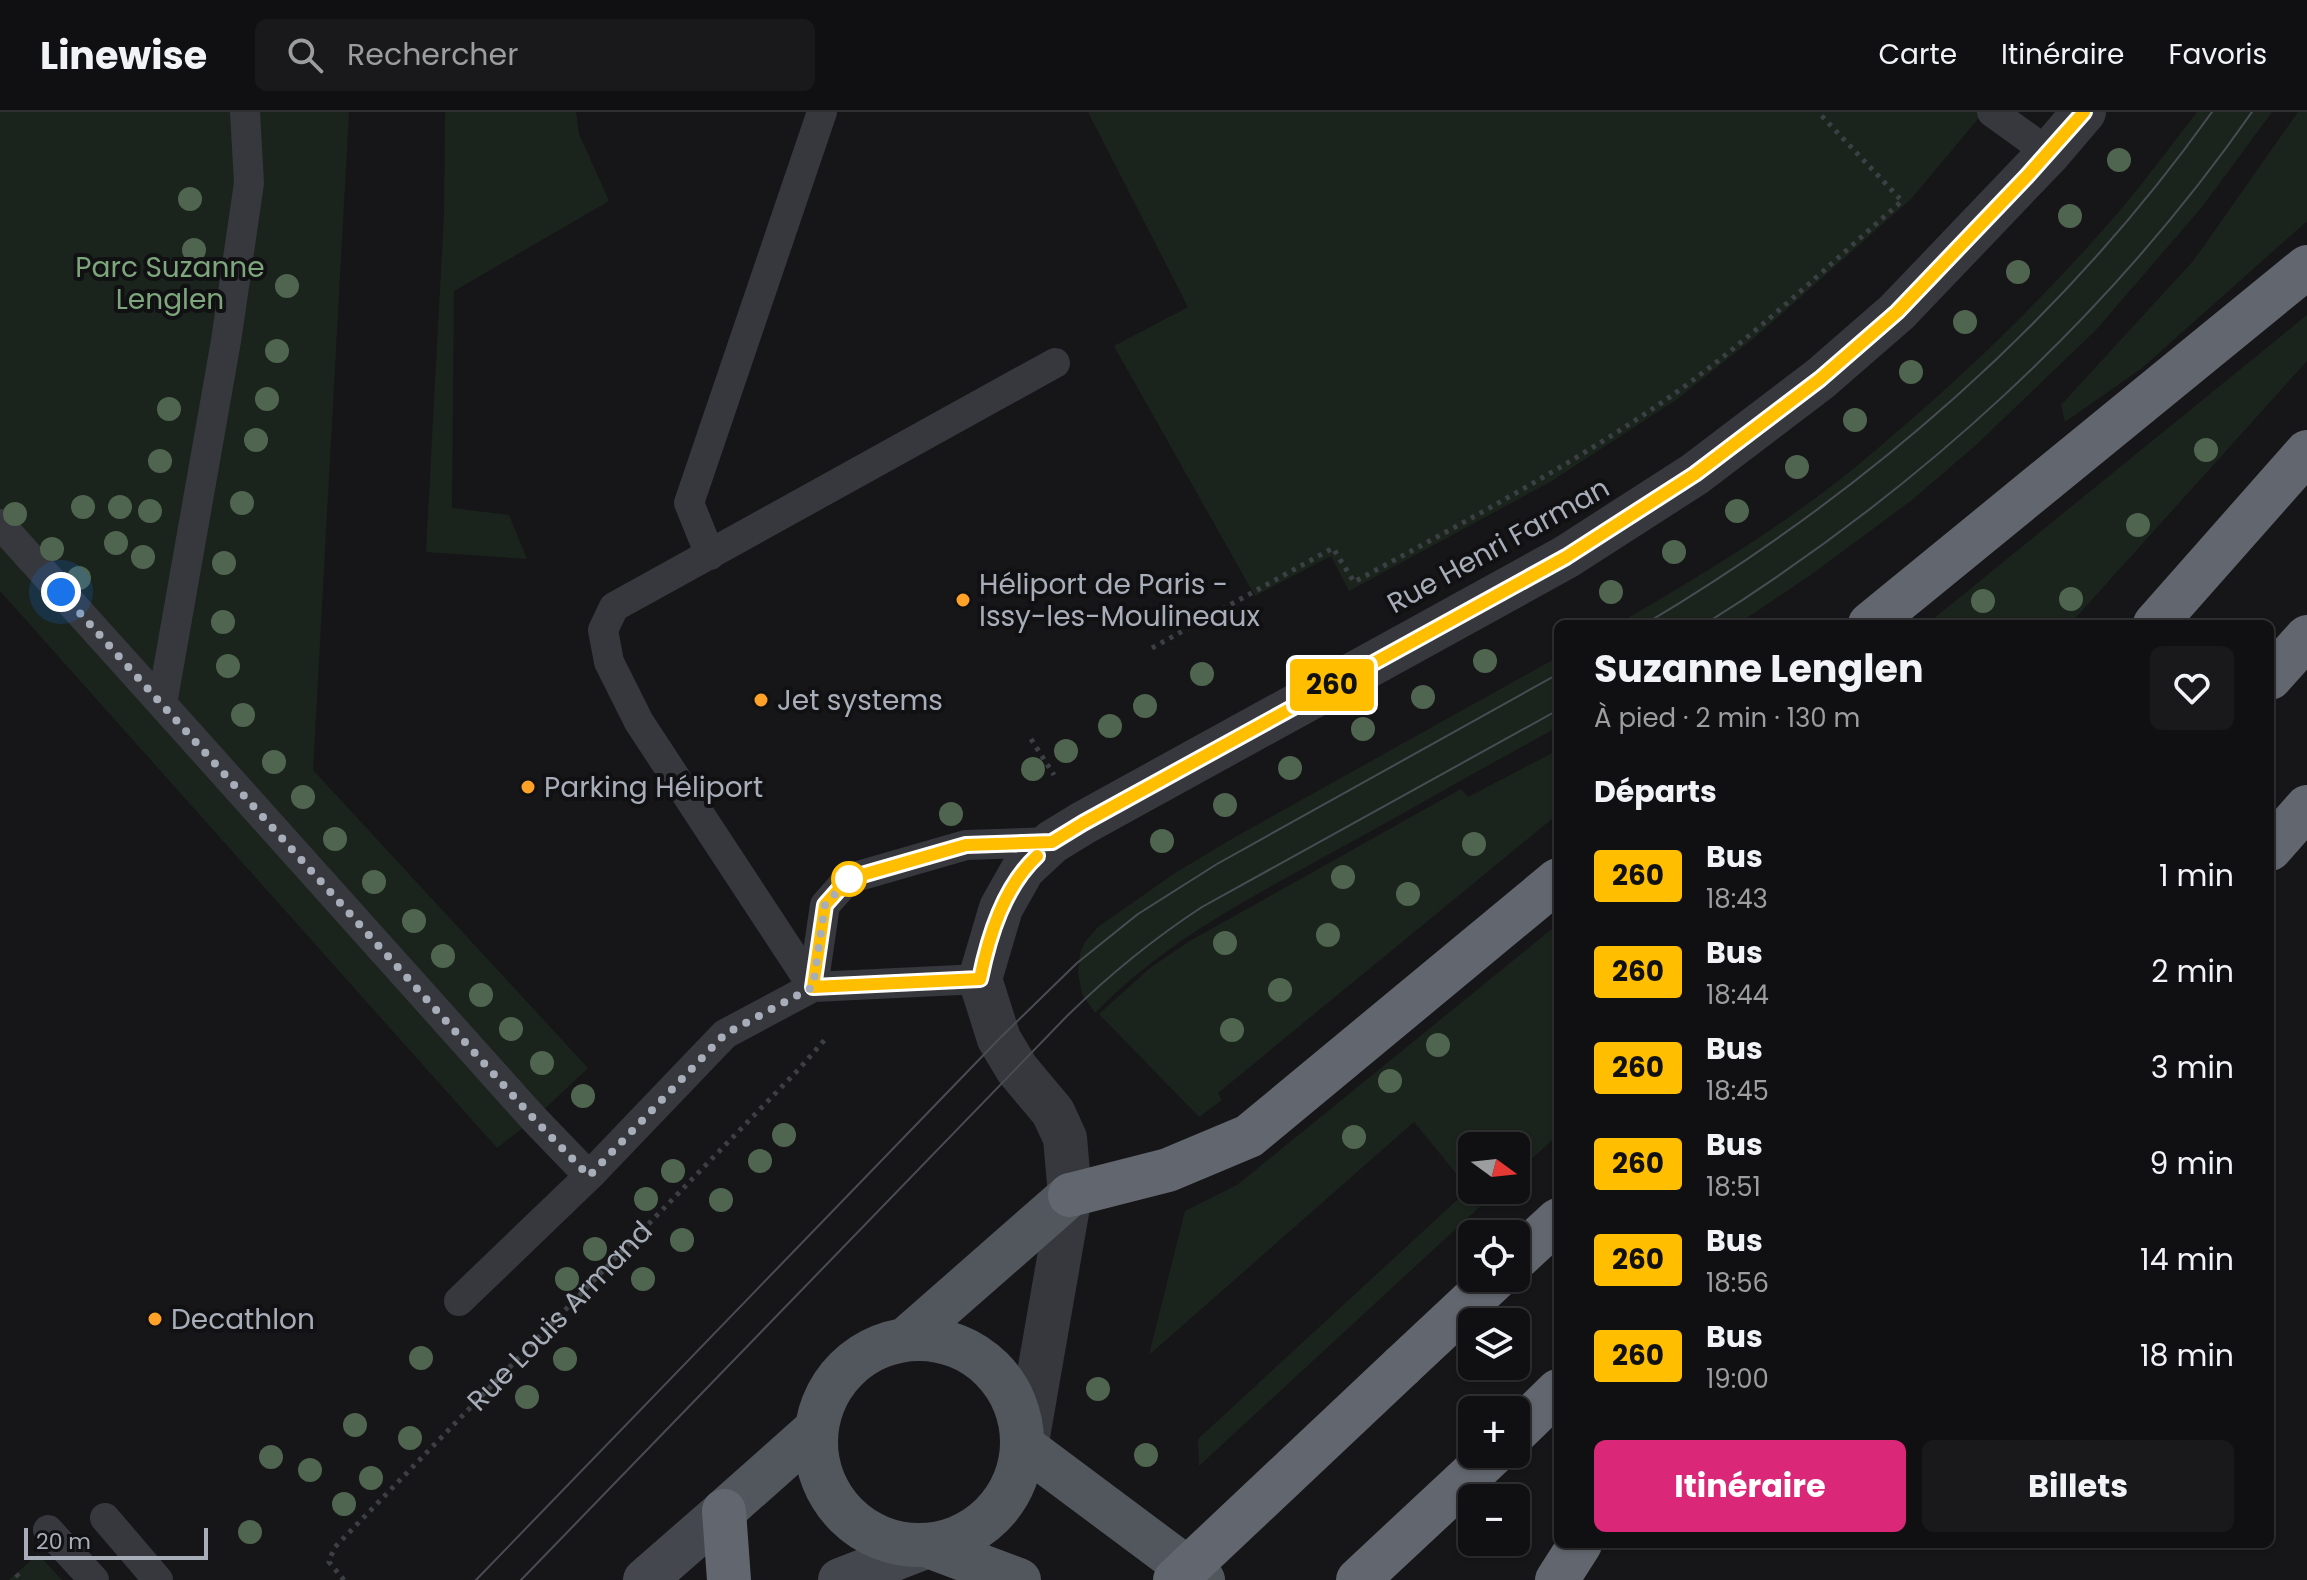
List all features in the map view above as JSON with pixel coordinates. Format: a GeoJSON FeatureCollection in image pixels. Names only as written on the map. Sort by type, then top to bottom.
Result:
{"type":"FeatureCollection","features":[{"type":"Feature","properties":{"kind":"highway"},"geometry":{"type":"LineString","coordinates":[[1875,620],[2307,267]]}},
{"type":"Feature","properties":{"kind":"highway"},"geometry":{"type":"LineString","coordinates":[[2159,620],[2307,452]]}},
{"type":"Feature","properties":{"kind":"highway"},"geometry":{"type":"LineString","coordinates":[[2274,674],[2307,637]]}},
{"type":"Feature","properties":{"kind":"highway"},"geometry":{"type":"LineString","coordinates":[[2274,844],[2307,807]]}},
{"type":"Feature","properties":{"kind":"highway"},"geometry":{"type":"LineString","coordinates":[[1070,1195],[1168,1170],[1249,1136],[1554,883]]}},
{"type":"Feature","properties":{"kind":"highway"},"geometry":{"type":"LineString","coordinates":[[1530,1246],[1554,1224]]}},
{"type":"Feature","properties":{"kind":"highway"},"geometry":{"type":"LineString","coordinates":[[1175,1580],[1481,1292]]}},
{"type":"Feature","properties":{"kind":"highway"},"geometry":{"type":"LineString","coordinates":[[1530,1418],[1554,1395]]}},
{"type":"Feature","properties":{"kind":"highway"},"geometry":{"type":"LineString","coordinates":[[1358,1580],[1478,1468]]}},
{"type":"Feature","properties":{"kind":"highway"},"geometry":{"type":"LineString","coordinates":[[724,1511],[729,1580]]}},
{"type":"Feature","properties":{"kind":"highway"},"geometry":{"type":"LineString","coordinates":[[1557,1580],[1577,1548]]}},
{"type":"Feature","properties":{"kind":"main road"},"geometry":{"type":"LineString","coordinates":[[907,1338],[1070,1195]]}},
{"type":"Feature","properties":{"kind":"main road"},"geometry":{"type":"LineString","coordinates":[[928,1546],[966,1535],[997,1511],[1017,1476],[1026,1448],[1013,1396],[987,1362],[949,1342],[907,1338],[873,1348],[845,1369],[825,1397],[815,1430],[821,1476],[845,1514],[882,1539],[928,1546],[1019,1580]]}},
{"type":"Feature","properties":{"kind":"main road"},"geometry":{"type":"LineString","coordinates":[[724,1511],[815,1430]]}},
{"type":"Feature","properties":{"kind":"main road"},"geometry":{"type":"LineString","coordinates":[[1026,1448],[1203,1580]]}},
{"type":"Feature","properties":{"kind":"street","name":"Rue Henri Farman"},"geometry":{"type":"LineString","coordinates":[[980,979],[1001,908],[1023,869],[1052,842],[1566,557],[1695,474],[1820,379],[1897,312],[2049,153],[2084,112]]}},
{"type":"Feature","properties":{"kind":"street"},"geometry":{"type":"LineString","coordinates":[[980,979],[999,1039],[1017,1069],[1053,1112],[1065,1138],[1070,1195],[1026,1448]]}},
{"type":"Feature","properties":{"kind":"street"},"geometry":{"type":"LineString","coordinates":[[645,1580],[724,1511]]}},
{"type":"Feature","properties":{"kind":"street"},"geometry":{"type":"LineString","coordinates":[[840,1580],[928,1546]]}},
{"type":"Feature","properties":{"kind":"lane"},"geometry":{"type":"LineString","coordinates":[[162,704],[226,341],[249,183],[245,112]]}},
{"type":"Feature","properties":{"kind":"lane"},"geometry":{"type":"LineString","coordinates":[[710,555],[689,503],[822,112]]}},
{"type":"Feature","properties":{"kind":"lane"},"geometry":{"type":"LineString","coordinates":[[1992,112],[2049,153]]}},
{"type":"Feature","properties":{"kind":"lane"},"geometry":{"type":"LineString","coordinates":[[813,987],[639,722],[609,662],[603,630],[614,607],[1055,363]]}},
{"type":"Feature","properties":{"kind":"lane"},"geometry":{"type":"LineString","coordinates":[[0,524],[534,1119],[589,1176]]}},
{"type":"Feature","properties":{"kind":"lane"},"geometry":{"type":"LineString","coordinates":[[813,987],[825,905],[848,879],[966,845],[1052,842]]}},
{"type":"Feature","properties":{"kind":"lane"},"geometry":{"type":"LineString","coordinates":[[459,1301],[589,1176],[725,1034],[813,987],[980,979]]}},
{"type":"Feature","properties":{"kind":"lane"},"geometry":{"type":"LineString","coordinates":[[105,1518],[158,1580]]}},
{"type":"Feature","properties":{"kind":"lane"},"geometry":{"type":"LineString","coordinates":[[48,1530],[94,1580]]}},
{"type":"Feature","properties":{"kind":"path"},"geometry":{"type":"LineString","coordinates":[[1152,648],[1333,548],[1354,582],[1542,480],[1665,400],[1746,339],[1902,201],[1818,112]]}},
{"type":"Feature","properties":{"kind":"path"},"geometry":{"type":"LineString","coordinates":[[1031,739],[1059,784]]}},
{"type":"Feature","properties":{"kind":"path","name":"Rue Louis Armand"},"geometry":{"type":"LineString","coordinates":[[344,1580],[329,1562],[334,1548],[811,1057]]}},
{"type":"Feature","properties":{"kind":"path"},"geometry":{"type":"LineString","coordinates":[[16,1574],[22,1580]]}},
{"type":"Feature","properties":{"kind":"green space","name":"Parc Suzanne Lenglen"},"geometry":{"type":"Polygon","coordinates":[[[0,112],[349,112],[313,770],[588,1068],[534,1119],[497,1148],[0,591],[0,112]]]}},
{"type":"Feature","properties":{"kind":"green space"},"geometry":{"type":"Polygon","coordinates":[[[445,112],[576,112],[579,134],[609,201],[454,291],[452,508],[509,515],[527,559],[426,552],[444,215],[445,112]]]}},
{"type":"Feature","properties":{"kind":"green space"},"geometry":{"type":"Polygon","coordinates":[[[1088,112],[1984,112],[1911,199],[1759,334],[1676,400],[1550,482],[1349,591],[1331,556],[1255,596],[1114,346],[1188,307],[1088,112]]]}},
{"type":"Feature","properties":{"kind":"green space"},"geometry":{"type":"Polygon","coordinates":[[[2197,112],[2272,112],[2202,207],[2095,331],[1976,445],[1912,500],[1744,620],[1625,620],[1735,553],[1856,466],[1991,346],[2071,265],[2132,196],[2197,112]]]}},
{"type":"Feature","properties":{"kind":"green space"},"geometry":{"type":"Polygon","coordinates":[[[2298,112],[2307,112],[2307,221],[2142,368],[2065,422],[2061,405],[2194,260],[2298,112]]]}},
{"type":"Feature","properties":{"kind":"green space"},"geometry":{"type":"Polygon","coordinates":[[[2307,315],[2307,361],[2074,620],[1932,620],[2307,315]]]}},
{"type":"Feature","properties":{"kind":"green space"},"geometry":{"type":"Polygon","coordinates":[[[1554,659],[1554,729],[1203,927],[1148,966],[1095,1013],[1082,994],[1078,972],[1085,942],[1098,927],[1175,873],[1554,659]]]}},
{"type":"Feature","properties":{"kind":"green space"},"geometry":{"type":"Polygon","coordinates":[[[1554,752],[1554,817],[1218,1093],[1222,1100],[1199,1117],[1099,1014],[1150,968],[1188,942],[1461,789],[1468,797],[1554,752]]]}},
{"type":"Feature","properties":{"kind":"green space"},"geometry":{"type":"Polygon","coordinates":[[[1554,927],[1554,1139],[1530,1160],[1530,1132],[1458,1132],[1458,1176],[1414,1122],[1149,1355],[1185,1211],[1237,1185],[1554,927]]]}},
{"type":"Feature","properties":{"kind":"green space"},"geometry":{"type":"Polygon","coordinates":[[[1458,1199],[1458,1204],[1483,1204],[1466,1220],[1458,1220],[1458,1227],[1199,1466],[1198,1439],[1458,1199]]]}},
{"type":"Feature","properties":{"kind":"green space"},"geometry":{"type":"Polygon","coordinates":[[[38,1554],[62,1580],[9,1580],[38,1554]]]}},
{"type":"Feature","properties":{"kind":"tram line"},"geometry":{"type":"LineString","coordinates":[[1651,620],[1805,518],[1882,460],[1955,397],[2025,331],[2091,262],[2154,189],[2212,112]]}},
{"type":"Feature","properties":{"kind":"tram line"},"geometry":{"type":"LineString","coordinates":[[1711,620],[1860,517],[2004,395],[2072,329],[2136,260],[2196,188],[2252,112]]}},
{"type":"Feature","properties":{"kind":"tram line"},"geometry":{"type":"LineString","coordinates":[[476,1580],[999,1039],[1077,963],[1138,914],[1217,864],[1554,676]]}},
{"type":"Feature","properties":{"kind":"tram line"},"geometry":{"type":"LineString","coordinates":[[521,1580],[1067,1016],[1115,972],[1202,907],[1554,712]]}},
{"type":"Feature","properties":{"kind":"bus line","name":"260"},"geometry":{"type":"LineString","coordinates":[[1037,856],[1023,869],[1001,908],[980,979],[813,987],[825,905],[848,879],[966,845],[1052,842],[1566,557],[1695,474],[1820,379],[1897,312],[1963,246],[2084,112]]}},
{"type":"Feature","properties":{"kind":"place","name":"Héliport de Paris - Issy-les-Moulineaux"},"geometry":{"type":"Point","coordinates":[963,600]}},
{"type":"Feature","properties":{"kind":"place","name":"Jet systems"},"geometry":{"type":"Point","coordinates":[761,700]}},
{"type":"Feature","properties":{"kind":"place","name":"Parking Héliport"},"geometry":{"type":"Point","coordinates":[528,787]}},
{"type":"Feature","properties":{"kind":"place","name":"Decathlon"},"geometry":{"type":"Point","coordinates":[155,1319]}},
{"type":"Feature","properties":{"kind":"route"},"geometry":{"type":"LineString","coordinates":[[61,592],[534,1119],[589,1176],[725,1034],[813,987],[825,905],[849,879]]}}]}
